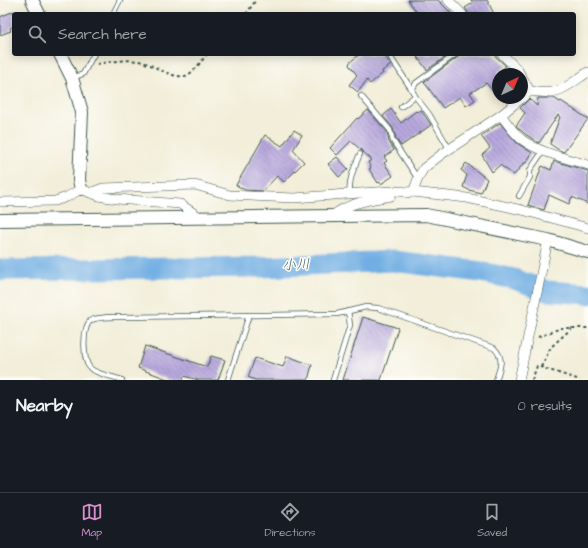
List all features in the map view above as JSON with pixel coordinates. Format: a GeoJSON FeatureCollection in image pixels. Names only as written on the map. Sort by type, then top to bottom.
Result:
{"type":"FeatureCollection","features":[{"type":"Feature","properties":{"kind":"street"},"geometry":{"type":"LineString","coordinates":[[32,0],[38,12]]}},
{"type":"Feature","properties":{"kind":"street"},"geometry":{"type":"LineString","coordinates":[[448,0],[460,12]]}},
{"type":"Feature","properties":{"kind":"street"},"geometry":{"type":"LineString","coordinates":[[61,56],[72,78],[82,112],[79,180],[86,191],[99,196],[117,199],[180,204],[201,218]]}},
{"type":"Feature","properties":{"kind":"street"},"geometry":{"type":"LineString","coordinates":[[504,56],[516,68]]}},
{"type":"Feature","properties":{"kind":"street"},"geometry":{"type":"LineString","coordinates":[[528,88],[530,91],[550,94],[560,91],[588,72]]}},
{"type":"Feature","properties":{"kind":"street"},"geometry":{"type":"LineString","coordinates":[[413,192],[424,168],[515,104]]}},
{"type":"Feature","properties":{"kind":"street"},"geometry":{"type":"LineString","coordinates":[[501,115],[521,139],[536,148],[588,165]]}},
{"type":"Feature","properties":{"kind":"street"},"geometry":{"type":"LineString","coordinates":[[0,202],[55,201],[86,191],[103,188],[195,185],[236,196],[294,198],[393,191],[467,198],[522,210],[588,228]]}},
{"type":"Feature","properties":{"kind":"street"},"geometry":{"type":"LineString","coordinates":[[332,216],[340,209],[359,202],[413,192]]}},
{"type":"Feature","properties":{"kind":"street"},"geometry":{"type":"LineString","coordinates":[[0,220],[426,215],[548,240],[588,252]]}},
{"type":"Feature","properties":{"kind":"street"},"geometry":{"type":"LineString","coordinates":[[519,380],[548,240]]}},
{"type":"Feature","properties":{"kind":"lane"},"geometry":{"type":"LineString","coordinates":[[114,12],[120,0]]}},
{"type":"Feature","properties":{"kind":"lane"},"geometry":{"type":"LineString","coordinates":[[72,78],[83,74],[93,56]]}},
{"type":"Feature","properties":{"kind":"lane"},"geometry":{"type":"LineString","coordinates":[[412,90],[416,83],[453,56]]}},
{"type":"Feature","properties":{"kind":"lane"},"geometry":{"type":"LineString","coordinates":[[391,58],[415,96],[429,114],[450,150]]}},
{"type":"Feature","properties":{"kind":"lane"},"geometry":{"type":"LineString","coordinates":[[361,96],[390,130],[393,141],[418,179]]}},
{"type":"Feature","properties":{"kind":"lane"},"geometry":{"type":"LineString","coordinates":[[402,107],[415,96]]}},
{"type":"Feature","properties":{"kind":"lane"},"geometry":{"type":"LineString","coordinates":[[519,196],[530,176],[530,170],[543,150]]}},
{"type":"Feature","properties":{"kind":"lane"},"geometry":{"type":"LineString","coordinates":[[350,194],[349,188],[353,170],[360,154]]}},
{"type":"Feature","properties":{"kind":"lane"},"geometry":{"type":"LineString","coordinates":[[122,380],[94,371],[89,367],[86,361],[84,336],[86,327],[90,321],[96,318],[337,314],[366,307],[378,308],[494,348],[499,354],[501,360],[496,380]]}},
{"type":"Feature","properties":{"kind":"lane"},"geometry":{"type":"LineString","coordinates":[[332,380],[350,325],[348,311]]}},
{"type":"Feature","properties":{"kind":"lane"},"geometry":{"type":"LineString","coordinates":[[228,380],[249,315]]}},
{"type":"Feature","properties":{"kind":"path"},"geometry":{"type":"LineString","coordinates":[[247,12],[256,0]]}},
{"type":"Feature","properties":{"kind":"path"},"geometry":{"type":"LineString","coordinates":[[89,65],[137,60],[150,64],[167,73],[183,76],[190,73],[206,56]]}},
{"type":"Feature","properties":{"kind":"path"},"geometry":{"type":"LineString","coordinates":[[526,342],[562,328],[588,328]]}},
{"type":"Feature","properties":{"kind":"path"},"geometry":{"type":"LineString","coordinates":[[541,368],[551,347],[572,328]]}},
{"type":"Feature","properties":{"kind":"path"},"geometry":{"type":"LineString","coordinates":[[532,380],[537,366],[580,380]]}},
{"type":"Feature","properties":{"kind":"building"},"geometry":{"type":"Polygon","coordinates":[[[408,0],[438,0],[450,12],[417,12],[408,0]]]}},
{"type":"Feature","properties":{"kind":"building"},"geometry":{"type":"Polygon","coordinates":[[[471,0],[487,0],[493,12],[468,12],[465,8],[473,3],[471,0]]]}},
{"type":"Feature","properties":{"kind":"building"},"geometry":{"type":"Polygon","coordinates":[[[14,11],[12,12],[11,31],[0,35],[0,17],[14,11]]]}},
{"type":"Feature","properties":{"kind":"building"},"geometry":{"type":"Polygon","coordinates":[[[358,56],[384,56],[391,65],[382,71],[383,73],[370,84],[367,80],[358,92],[349,85],[357,75],[349,65],[350,62],[358,56]]]}},
{"type":"Feature","properties":{"kind":"building"},"geometry":{"type":"Polygon","coordinates":[[[416,56],[447,56],[427,70],[416,56]]]}},
{"type":"Feature","properties":{"kind":"building"},"geometry":{"type":"Polygon","coordinates":[[[459,56],[495,56],[506,66],[503,68],[492,68],[492,90],[486,83],[470,93],[475,100],[466,106],[460,97],[443,108],[424,82],[459,56]]]}},
{"type":"Feature","properties":{"kind":"building"},"geometry":{"type":"Polygon","coordinates":[[[538,98],[554,98],[588,119],[564,152],[550,144],[560,117],[558,115],[539,143],[516,126],[525,113],[520,108],[524,104],[528,104],[529,99],[537,106],[538,98]]]}},
{"type":"Feature","properties":{"kind":"building"},"geometry":{"type":"Polygon","coordinates":[[[391,109],[401,123],[416,111],[421,110],[431,125],[401,146],[396,139],[393,128],[383,116],[391,109]]]}},
{"type":"Feature","properties":{"kind":"building"},"geometry":{"type":"Polygon","coordinates":[[[368,110],[387,132],[389,142],[394,150],[384,157],[387,161],[384,163],[393,176],[381,184],[379,182],[378,183],[369,169],[371,168],[368,162],[372,160],[351,141],[337,155],[330,148],[357,118],[358,119],[368,110]]]}},
{"type":"Feature","properties":{"kind":"building"},"geometry":{"type":"Polygon","coordinates":[[[500,123],[517,143],[532,153],[526,163],[524,163],[514,175],[500,165],[492,172],[482,155],[490,148],[481,136],[500,123]]]}},
{"type":"Feature","properties":{"kind":"building"},"geometry":{"type":"Polygon","coordinates":[[[294,130],[302,135],[293,150],[304,162],[284,182],[277,176],[263,191],[245,190],[236,185],[265,135],[282,146],[294,130]]]}},
{"type":"Feature","properties":{"kind":"building"},"geometry":{"type":"Polygon","coordinates":[[[337,157],[348,169],[339,177],[328,164],[337,157]]]}},
{"type":"Feature","properties":{"kind":"building"},"geometry":{"type":"Polygon","coordinates":[[[554,161],[588,171],[588,204],[572,197],[569,204],[549,195],[544,210],[528,205],[542,166],[551,170],[554,161]]]}},
{"type":"Feature","properties":{"kind":"building"},"geometry":{"type":"Polygon","coordinates":[[[466,163],[487,179],[481,193],[463,187],[467,175],[461,170],[466,163]]]}},
{"type":"Feature","properties":{"kind":"building"},"geometry":{"type":"Polygon","coordinates":[[[363,317],[398,328],[381,380],[343,380],[363,317]]]}},
{"type":"Feature","properties":{"kind":"building"},"geometry":{"type":"Polygon","coordinates":[[[145,346],[207,367],[211,356],[225,360],[218,380],[198,380],[184,376],[183,380],[170,380],[138,368],[145,346]]]}},
{"type":"Feature","properties":{"kind":"building"},"geometry":{"type":"Polygon","coordinates":[[[287,356],[312,365],[308,380],[255,380],[248,377],[255,358],[283,367],[287,356]]]}},
{"type":"Feature","properties":{"kind":"waterway","name":"小川"},"geometry":{"type":"LineString","coordinates":[[0,270],[261,267],[393,261],[481,272],[514,279],[547,291],[588,294]]}}]}
